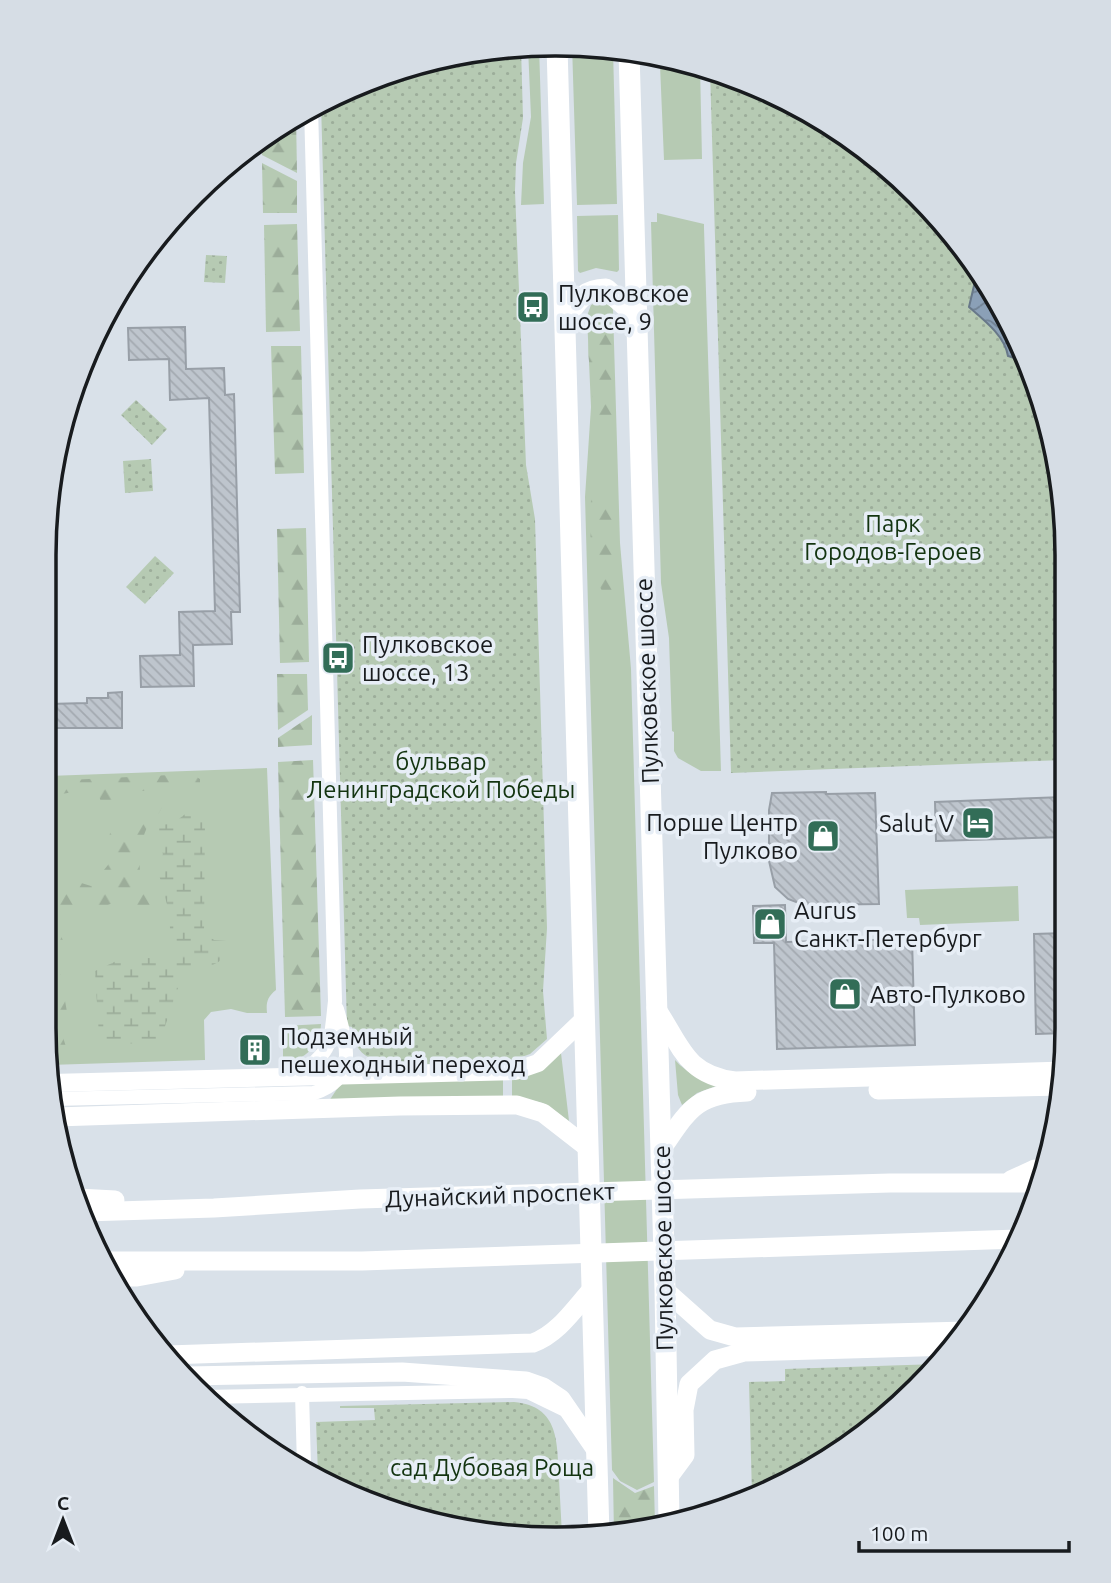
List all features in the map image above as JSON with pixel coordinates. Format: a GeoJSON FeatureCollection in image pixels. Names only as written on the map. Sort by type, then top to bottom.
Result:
{"type":"FeatureCollection","features":[{"type":"Feature","properties":{"kind":"main road"},"geometry":{"type":"LineString","coordinates":[[557,56],[598,1525]]}},
{"type":"Feature","properties":{"kind":"main road","name":"Пулковское шоссе"},"geometry":{"type":"LineString","coordinates":[[629,62],[665,1290],[669,1514]]}},
{"type":"Feature","properties":{"kind":"main road"},"geometry":{"type":"LineString","coordinates":[[565,319],[582,295],[593,289],[606,289],[637,316]]}},
{"type":"Feature","properties":{"kind":"main road"},"geometry":{"type":"LineString","coordinates":[[656,1008],[673,1032],[686,1058],[704,1073],[721,1079],[735,1081],[1053,1071]]}},
{"type":"Feature","properties":{"kind":"main road"},"geometry":{"type":"LineString","coordinates":[[661,1150],[685,1115],[697,1103],[724,1093],[1052,1086]]}},
{"type":"Feature","properties":{"kind":"main road"},"geometry":{"type":"LineString","coordinates":[[64,1117],[400,1106],[526,1107],[543,1113],[588,1148]]}},
{"type":"Feature","properties":{"kind":"main road"},"geometry":{"type":"LineString","coordinates":[[1004,1183],[1034,1171]]}},
{"type":"Feature","properties":{"kind":"main road","name":"Дунайский проспект"},"geometry":{"type":"LineString","coordinates":[[91,1212],[214,1208],[373,1198],[890,1183],[1030,1183]]}},
{"type":"Feature","properties":{"kind":"main road"},"geometry":{"type":"LineString","coordinates":[[87,1199],[214,1208]]}},
{"type":"Feature","properties":{"kind":"main road"},"geometry":{"type":"LineString","coordinates":[[115,1261],[362,1261],[1007,1240]]}},
{"type":"Feature","properties":{"kind":"main road"},"geometry":{"type":"LineString","coordinates":[[123,1277],[137,1277],[226,1261]]}},
{"type":"Feature","properties":{"kind":"main road"},"geometry":{"type":"LineString","coordinates":[[178,1355],[533,1343],[557,1329],[592,1289]]}},
{"type":"Feature","properties":{"kind":"main road"},"geometry":{"type":"LineString","coordinates":[[665,1290],[710,1330],[735,1337],[952,1331]]}},
{"type":"Feature","properties":{"kind":"main road"},"geometry":{"type":"LineString","coordinates":[[668,1478],[685,1455],[684,1410],[689,1384],[715,1360],[744,1352],[940,1346]]}},
{"type":"Feature","properties":{"kind":"main road"},"geometry":{"type":"LineString","coordinates":[[197,1376],[402,1372],[526,1381],[543,1387],[561,1399],[596,1450]]}},
{"type":"Feature","properties":{"kind":"street"},"geometry":{"type":"LineString","coordinates":[[296,1078],[321,1057],[331,1041],[335,1000],[311,120]]}},
{"type":"Feature","properties":{"kind":"street"},"geometry":{"type":"LineString","coordinates":[[61,1099],[314,1093],[328,1088],[342,1077],[346,1063],[335,1000]]}},
{"type":"Feature","properties":{"kind":"street"},"geometry":{"type":"LineString","coordinates":[[59,1083],[515,1071],[538,1063],[584,1018]]}},
{"type":"Feature","properties":{"kind":"street"},"geometry":{"type":"LineString","coordinates":[[346,1051],[357,1066],[369,1072],[383,1074]]}},
{"type":"Feature","properties":{"kind":"street"},"geometry":{"type":"LineString","coordinates":[[219,1396],[513,1391],[528,1392],[568,1411]]}},
{"type":"Feature","properties":{"kind":"street"},"geometry":{"type":"LineString","coordinates":[[302,1393],[304,1459]]}},
{"type":"Feature","properties":{"kind":"green space","name":"бульвар Ленинградской Победы"},"geometry":{"type":"Polygon","coordinates":[[[521,57],[523,118],[515,191],[526,465],[535,519],[547,928],[543,991],[547,1039],[530,1054],[516,1059],[440,1064],[397,1063],[370,1058],[359,1049],[352,1027],[347,1026],[321,115],[364,94],[426,73],[490,60],[521,57]]]}},
{"type":"Feature","properties":{"kind":"green space"},"geometry":{"type":"Polygon","coordinates":[[[528,57],[539,57],[544,204],[521,205],[523,163],[531,117],[528,57]]]}},
{"type":"Feature","properties":{"kind":"green space"},"geometry":{"type":"Polygon","coordinates":[[[572,57],[613,59],[617,204],[577,205],[572,57]]]}},
{"type":"Feature","properties":{"kind":"green space"},"geometry":{"type":"Polygon","coordinates":[[[660,68],[700,78],[702,159],[664,160],[660,68]]]}},
{"type":"Feature","properties":{"kind":"green space","name":"Парк Городов-Героев"},"geometry":{"type":"Polygon","coordinates":[[[710,81],[747,94],[833,140],[860,159],[909,202],[952,251],[988,306],[1017,364],[1028,395],[1038,426],[1051,490],[1055,556],[1055,760],[731,773],[710,81]]]}},
{"type":"Feature","properties":{"kind":"green space"},"geometry":{"type":"Polygon","coordinates":[[[296,129],[297,173],[262,155],[262,151],[296,129]]]}},
{"type":"Feature","properties":{"kind":"green space"},"geometry":{"type":"Polygon","coordinates":[[[262,163],[297,181],[297,213],[263,213],[262,163]]]}},
{"type":"Feature","properties":{"kind":"green space"},"geometry":{"type":"Polygon","coordinates":[[[657,213],[704,224],[721,771],[701,771],[678,758],[674,751],[669,638],[661,583],[651,222],[657,222],[657,213]]]}},
{"type":"Feature","properties":{"kind":"green space"},"geometry":{"type":"Polygon","coordinates":[[[618,215],[619,270],[617,272],[596,268],[580,273],[577,216],[618,215]]]}},
{"type":"Feature","properties":{"kind":"green space"},"geometry":{"type":"Polygon","coordinates":[[[297,224],[300,331],[266,332],[264,225],[297,224]]]}},
{"type":"Feature","properties":{"kind":"green space"},"geometry":{"type":"Polygon","coordinates":[[[206,255],[227,256],[225,283],[204,282],[206,255]]]}},
{"type":"Feature","properties":{"kind":"green space"},"geometry":{"type":"Polygon","coordinates":[[[601,300],[611,305],[613,310],[620,543],[631,669],[654,1482],[637,1490],[620,1481],[612,1470],[585,497],[591,407],[587,316],[591,305],[601,300]]]}},
{"type":"Feature","properties":{"kind":"green space"},"geometry":{"type":"Polygon","coordinates":[[[607,322],[614,348],[612,380],[606,395],[615,418],[609,430],[594,423],[591,418],[591,388],[595,379],[589,360],[589,338],[591,324],[607,322]]]}},
{"type":"Feature","properties":{"kind":"green space"},"geometry":{"type":"Polygon","coordinates":[[[271,346],[301,346],[304,473],[275,474],[271,346]]]}},
{"type":"Feature","properties":{"kind":"green space"},"geometry":{"type":"Polygon","coordinates":[[[136,400],[167,429],[152,445],[121,415],[136,400]]]}},
{"type":"Feature","properties":{"kind":"green space"},"geometry":{"type":"Polygon","coordinates":[[[151,459],[153,491],[125,493],[123,461],[151,459]]]}},
{"type":"Feature","properties":{"kind":"green space"},"geometry":{"type":"Polygon","coordinates":[[[597,496],[611,497],[617,503],[612,526],[619,556],[617,597],[614,602],[605,595],[599,585],[592,556],[591,500],[597,496]]]}},
{"type":"Feature","properties":{"kind":"green space"},"geometry":{"type":"Polygon","coordinates":[[[306,528],[309,662],[280,663],[277,529],[306,528]]]}},
{"type":"Feature","properties":{"kind":"green space"},"geometry":{"type":"Polygon","coordinates":[[[155,556],[174,573],[145,604],[126,587],[155,556]]]}},
{"type":"Feature","properties":{"kind":"green space"},"geometry":{"type":"Polygon","coordinates":[[[277,674],[307,674],[308,710],[278,730],[277,674]]]}},
{"type":"Feature","properties":{"kind":"green space"},"geometry":{"type":"Polygon","coordinates":[[[312,715],[312,745],[278,747],[278,738],[312,715]]]}},
{"type":"Feature","properties":{"kind":"green space"},"geometry":{"type":"Polygon","coordinates":[[[313,760],[321,1016],[285,1017],[278,762],[313,760]]]}},
{"type":"Feature","properties":{"kind":"green space"},"geometry":{"type":"Polygon","coordinates":[[[267,768],[276,990],[268,1000],[267,1013],[247,1013],[231,1009],[211,1012],[204,1020],[205,1060],[57,1065],[56,776],[267,768]]]}},
{"type":"Feature","properties":{"kind":"green space"},"geometry":{"type":"Polygon","coordinates":[[[191,774],[200,779],[200,786],[130,794],[122,800],[116,812],[103,808],[97,790],[56,795],[56,781],[191,774]]]}},
{"type":"Feature","properties":{"kind":"green space"},"geometry":{"type":"Polygon","coordinates":[[[157,803],[162,806],[146,829],[140,855],[140,874],[149,899],[149,916],[143,917],[131,905],[119,901],[99,908],[72,912],[59,924],[64,943],[59,967],[67,1012],[67,1019],[61,1031],[67,1050],[66,1056],[61,1059],[57,1056],[56,1028],[56,899],[61,895],[60,888],[65,883],[78,882],[91,886],[112,860],[110,833],[133,820],[133,813],[157,803]]]}},
{"type":"Feature","properties":{"kind":"green space"},"geometry":{"type":"Polygon","coordinates":[[[192,809],[205,822],[204,932],[214,940],[227,941],[223,955],[213,964],[194,966],[181,979],[159,1044],[107,1043],[99,1036],[95,971],[125,957],[169,959],[177,956],[171,944],[169,912],[157,867],[163,854],[157,844],[158,825],[172,824],[192,809]]]}},
{"type":"Feature","properties":{"kind":"green space"},"geometry":{"type":"Polygon","coordinates":[[[1018,886],[1019,921],[920,925],[919,918],[907,918],[905,890],[1018,886]]]}},
{"type":"Feature","properties":{"kind":"green space"},"geometry":{"type":"Polygon","coordinates":[[[321,1024],[318,1039],[310,1051],[298,1059],[283,1063],[283,1026],[321,1024]]]}},
{"type":"Feature","properties":{"kind":"green space"},"geometry":{"type":"Polygon","coordinates":[[[560,1052],[569,1121],[543,1103],[512,1096],[512,1077],[560,1052]]]}},
{"type":"Feature","properties":{"kind":"green space"},"geometry":{"type":"Polygon","coordinates":[[[675,1060],[695,1076],[719,1085],[697,1093],[682,1105],[678,1095],[675,1060]]]}},
{"type":"Feature","properties":{"kind":"green space"},"geometry":{"type":"Polygon","coordinates":[[[503,1077],[503,1096],[329,1101],[341,1083],[503,1077]]]}},
{"type":"Feature","properties":{"kind":"green space"},"geometry":{"type":"Polygon","coordinates":[[[924,1364],[860,1424],[805,1460],[752,1487],[749,1382],[785,1381],[785,1369],[924,1364]]]}},
{"type":"Feature","properties":{"kind":"green space","name":"сад Дубовая Роща"},"geometry":{"type":"Polygon","coordinates":[[[514,1402],[529,1405],[540,1411],[553,1428],[558,1452],[562,1527],[490,1523],[426,1510],[364,1489],[318,1466],[316,1422],[375,1420],[374,1408],[340,1406],[514,1402]]]}},
{"type":"Feature","properties":{"kind":"green space"},"geometry":{"type":"Polygon","coordinates":[[[613,1478],[635,1493],[654,1486],[655,1517],[614,1524],[613,1478]]]}},
{"type":"Feature","properties":{"kind":"water"},"geometry":{"type":"Polygon","coordinates":[[[974,284],[1014,358],[1008,356],[998,335],[969,307],[974,284]]]}},
{"type":"Feature","properties":{"kind":"building"},"geometry":{"type":"Polygon","coordinates":[[[185,327],[186,369],[224,368],[225,395],[234,394],[240,612],[231,612],[232,644],[193,645],[194,686],[141,687],[140,656],[180,655],[179,612],[215,611],[209,398],[170,400],[169,359],[129,360],[128,328],[185,327]]]}},
{"type":"Feature","properties":{"kind":"building"},"geometry":{"type":"Polygon","coordinates":[[[122,692],[122,728],[56,728],[56,704],[87,703],[87,698],[108,698],[108,693],[122,692]]]}},
{"type":"Feature","properties":{"kind":"building","name":"Порше Центр Пулково"},"geometry":{"type":"Polygon","coordinates":[[[772,793],[875,793],[879,904],[804,905],[788,899],[775,887],[769,861],[769,810],[772,793]]]}},
{"type":"Feature","properties":{"kind":"building"},"geometry":{"type":"Polygon","coordinates":[[[1055,797],[1055,837],[936,841],[935,802],[1055,797]]]}},
{"type":"Feature","properties":{"kind":"building","name":"Авто-Пулково"},"geometry":{"type":"Polygon","coordinates":[[[785,905],[786,942],[912,939],[915,1045],[777,1049],[774,943],[754,943],[753,906],[785,905]]]}},
{"type":"Feature","properties":{"kind":"building"},"geometry":{"type":"Polygon","coordinates":[[[1055,933],[1055,1033],[1036,1034],[1034,934],[1055,933]]]}},
{"type":"Feature","properties":{"kind":"place","name":"Пулковское шоссе, 9"},"geometry":{"type":"Point","coordinates":[533,307]}},
{"type":"Feature","properties":{"kind":"place","name":"Пулковское шоссе, 13"},"geometry":{"type":"Point","coordinates":[338,658]}},
{"type":"Feature","properties":{"kind":"place","name":"Salut V"},"geometry":{"type":"Point","coordinates":[978,823]}},
{"type":"Feature","properties":{"kind":"place","name":"Порше Центр Пулково"},"geometry":{"type":"Point","coordinates":[823,836]}},
{"type":"Feature","properties":{"kind":"place","name":"Aurus Санкт-Петербург"},"geometry":{"type":"Point","coordinates":[770,924]}},
{"type":"Feature","properties":{"kind":"place","name":"Авто-Пулково"},"geometry":{"type":"Point","coordinates":[845,994]}},
{"type":"Feature","properties":{"kind":"place","name":"Подземный пешеходный переход"},"geometry":{"type":"Point","coordinates":[255,1050]}}]}
